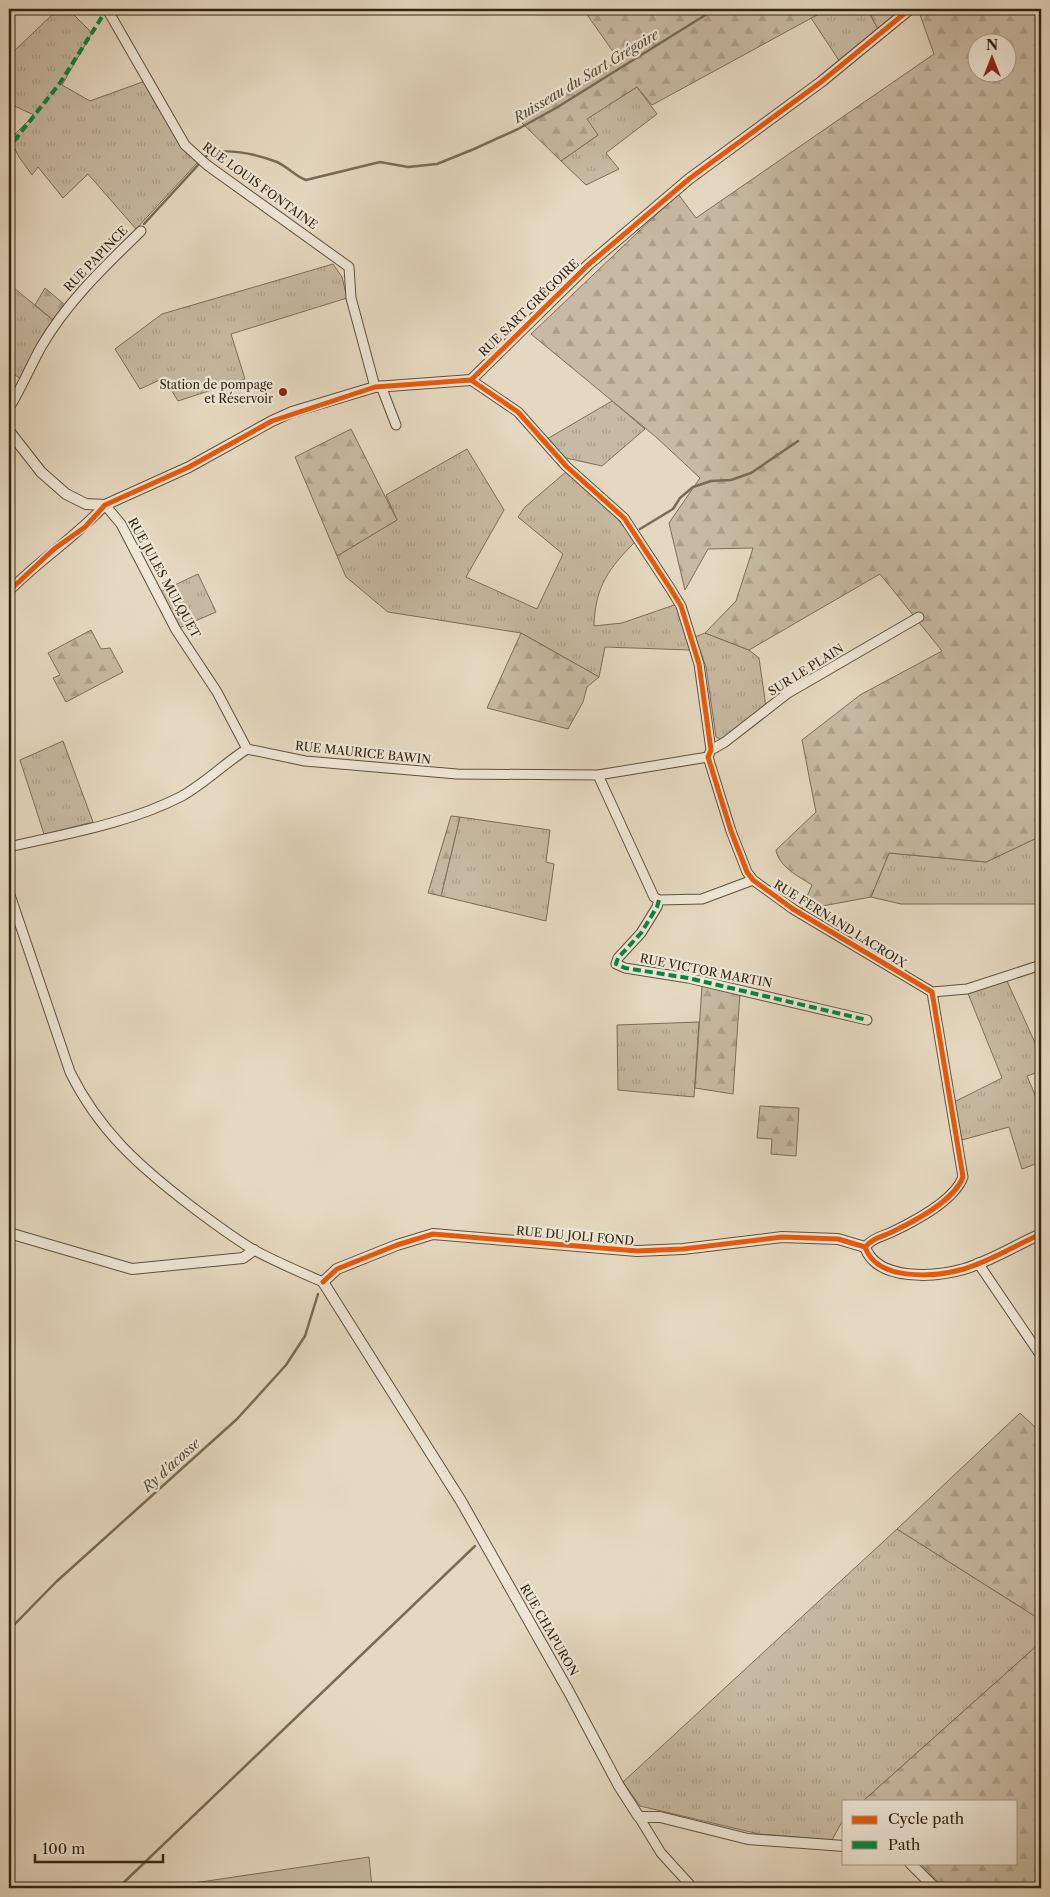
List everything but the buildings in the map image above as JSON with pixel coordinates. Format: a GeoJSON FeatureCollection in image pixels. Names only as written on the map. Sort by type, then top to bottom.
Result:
{"type":"FeatureCollection","features":[{"type":"Feature","properties":{"kind":"street","name":"RUE LOUIS FONTAINE"},"geometry":{"type":"LineString","coordinates":[[107,9],[185,145],[207,165],[349,267],[351,298],[378,386]]}},
{"type":"Feature","properties":{"kind":"street","name":"RUE SART GRÉGOIRE"},"geometry":{"type":"LineString","coordinates":[[471,380],[588,265],[689,179],[821,82],[910,9]]}},
{"type":"Feature","properties":{"kind":"street","name":"RUE PAPINCE"},"geometry":{"type":"LineString","coordinates":[[9,408],[41,346],[60,318],[80,292],[141,230]]}},
{"type":"Feature","properties":{"kind":"street"},"geometry":{"type":"LineString","coordinates":[[9,591],[54,549],[84,528],[105,505],[189,467],[272,421],[378,386],[471,380]]}},
{"type":"Feature","properties":{"kind":"street","name":"RUE FERNAND LACROIX"},"geometry":{"type":"LineString","coordinates":[[471,380],[518,412],[566,466],[624,518],[681,606],[699,664],[710,754],[731,831],[747,872],[753,880],[793,910],[932,992]]}},
{"type":"Feature","properties":{"kind":"street"},"geometry":{"type":"LineString","coordinates":[[378,386],[396,425]]}},
{"type":"Feature","properties":{"kind":"street"},"geometry":{"type":"LineString","coordinates":[[9,431],[41,472],[66,494],[86,504],[105,505]]}},
{"type":"Feature","properties":{"kind":"street","name":"RUE JULES MULQUET"},"geometry":{"type":"LineString","coordinates":[[105,505],[122,524],[167,614],[217,692],[248,749]]}},
{"type":"Feature","properties":{"kind":"street","name":"SUR LE PLAIN"},"geometry":{"type":"LineString","coordinates":[[710,754],[788,693],[919,617]]}},
{"type":"Feature","properties":{"kind":"street"},"geometry":{"type":"LineString","coordinates":[[9,847],[157,808],[183,795],[226,762],[248,749]]}},
{"type":"Feature","properties":{"kind":"street","name":"RUE MAURICE BAWIN"},"geometry":{"type":"LineString","coordinates":[[248,749],[305,761],[378,769],[457,774],[598,775],[710,754]]}},
{"type":"Feature","properties":{"kind":"street"},"geometry":{"type":"LineString","coordinates":[[598,775],[654,897],[659,900],[702,899],[753,880]]}},
{"type":"Feature","properties":{"kind":"street"},"geometry":{"type":"LineString","coordinates":[[9,892],[56,1035],[84,1100],[106,1131],[131,1157],[171,1191],[254,1250],[323,1282]]}},
{"type":"Feature","properties":{"kind":"street","name":"RUE VICTOR MARTIN"},"geometry":{"type":"LineString","coordinates":[[659,900],[651,918],[618,958],[616,964],[625,968],[688,978],[867,1020]]}},
{"type":"Feature","properties":{"kind":"street"},"geometry":{"type":"LineString","coordinates":[[1041,965],[967,988],[932,992],[963,1177],[959,1187],[951,1196],[892,1232],[872,1239],[865,1247],[868,1256],[876,1264],[894,1273],[946,1272],[978,1263],[1041,1234]]}},
{"type":"Feature","properties":{"kind":"street"},"geometry":{"type":"LineString","coordinates":[[9,1233],[132,1269],[244,1258],[254,1250]]}},
{"type":"Feature","properties":{"kind":"street","name":"RUE DU JOLI FOND"},"geometry":{"type":"LineString","coordinates":[[323,1282],[337,1269],[397,1245],[433,1234],[637,1251],[683,1249],[782,1237],[838,1238],[865,1247]]}},
{"type":"Feature","properties":{"kind":"street"},"geometry":{"type":"LineString","coordinates":[[978,1263],[1041,1356]]}},
{"type":"Feature","properties":{"kind":"street","name":"RUE CHAPURON"},"geometry":{"type":"LineString","coordinates":[[323,1282],[460,1501],[569,1692],[619,1786],[639,1817]]}},
{"type":"Feature","properties":{"kind":"street"},"geometry":{"type":"LineString","coordinates":[[693,1888],[660,1854],[639,1817],[647,1816],[687,1823],[748,1838],[842,1846]]}},
{"type":"Feature","properties":{"kind":"street"},"geometry":{"type":"LineString","coordinates":[[911,1864],[935,1888]]}},
{"type":"Feature","properties":{"kind":"green space"},"geometry":{"type":"Polygon","coordinates":[[[58,9],[68,9],[92,33],[62,85],[90,101],[145,81],[198,162],[136,229],[88,174],[63,198],[38,167],[32,175],[12,143],[19,139],[15,134],[34,115],[10,104],[14,93],[9,90],[9,56],[58,9]]]}},
{"type":"Feature","properties":{"kind":"green space"},"geometry":{"type":"Polygon","coordinates":[[[583,9],[828,9],[652,105],[637,87],[587,119],[598,135],[561,161],[521,122],[619,60],[583,9]]]}},
{"type":"Feature","properties":{"kind":"green space"},"geometry":{"type":"Polygon","coordinates":[[[828,9],[867,9],[878,29],[840,62],[811,18],[828,9]]]}},
{"type":"Feature","properties":{"kind":"green space"},"geometry":{"type":"Polygon","coordinates":[[[867,9],[915,9],[878,29],[867,9]]]}},
{"type":"Feature","properties":{"kind":"green space"},"geometry":{"type":"Polygon","coordinates":[[[918,9],[1041,9],[1041,836],[986,862],[889,853],[871,897],[801,910],[812,885],[785,866],[776,850],[816,812],[802,740],[860,695],[942,651],[880,574],[749,650],[705,633],[736,601],[753,548],[708,549],[685,590],[669,523],[700,478],[656,437],[531,334],[678,194],[696,218],[934,54],[918,9]]]}},
{"type":"Feature","properties":{"kind":"green space"},"geometry":{"type":"Polygon","coordinates":[[[637,87],[657,114],[606,153],[619,169],[586,185],[561,161],[598,135],[586,119],[637,87]]]}},
{"type":"Feature","properties":{"kind":"green space"},"geometry":{"type":"Polygon","coordinates":[[[333,264],[342,277],[347,298],[231,334],[245,379],[178,401],[164,378],[140,389],[115,349],[162,314],[333,264]]]}},
{"type":"Feature","properties":{"kind":"green space"},"geometry":{"type":"Polygon","coordinates":[[[9,284],[53,320],[21,379],[9,371],[9,284]]]}},
{"type":"Feature","properties":{"kind":"green space"},"geometry":{"type":"Polygon","coordinates":[[[45,288],[65,305],[53,320],[35,305],[45,288]]]}},
{"type":"Feature","properties":{"kind":"green space"},"geometry":{"type":"Polygon","coordinates":[[[612,401],[645,429],[602,466],[566,458],[547,439],[612,401]]]}},
{"type":"Feature","properties":{"kind":"green space"},"geometry":{"type":"Polygon","coordinates":[[[351,429],[397,520],[337,556],[295,457],[351,429]]]}},
{"type":"Feature","properties":{"kind":"green space"},"geometry":{"type":"Polygon","coordinates":[[[467,449],[504,510],[466,577],[537,609],[563,554],[518,517],[525,507],[567,471],[610,510],[636,541],[618,560],[605,579],[597,600],[594,626],[622,623],[677,604],[690,650],[605,647],[599,677],[521,633],[388,612],[346,577],[337,556],[397,520],[386,495],[467,449]]]}},
{"type":"Feature","properties":{"kind":"green space"},"geometry":{"type":"Polygon","coordinates":[[[198,574],[216,612],[179,628],[160,592],[198,574]]]}},
{"type":"Feature","properties":{"kind":"green space"},"geometry":{"type":"Polygon","coordinates":[[[91,630],[101,649],[110,648],[123,672],[66,702],[53,678],[60,675],[48,653],[91,630]]]}},
{"type":"Feature","properties":{"kind":"green space"},"geometry":{"type":"Polygon","coordinates":[[[521,633],[599,677],[587,687],[583,702],[568,729],[487,708],[521,633]]]}},
{"type":"Feature","properties":{"kind":"green space"},"geometry":{"type":"Polygon","coordinates":[[[705,633],[749,650],[759,658],[766,707],[723,740],[716,737],[706,667],[695,637],[705,633]]]}},
{"type":"Feature","properties":{"kind":"green space"},"geometry":{"type":"Polygon","coordinates":[[[63,741],[93,822],[44,834],[20,760],[63,741]]]}},
{"type":"Feature","properties":{"kind":"green space"},"geometry":{"type":"Polygon","coordinates":[[[451,816],[460,817],[441,896],[428,893],[451,816]]]}},
{"type":"Feature","properties":{"kind":"green space"},"geometry":{"type":"Polygon","coordinates":[[[460,817],[550,830],[546,862],[554,864],[546,921],[441,896],[460,817]]]}},
{"type":"Feature","properties":{"kind":"green space"},"geometry":{"type":"Polygon","coordinates":[[[1041,836],[1041,904],[901,904],[871,897],[889,853],[986,862],[1041,836]]]}},
{"type":"Feature","properties":{"kind":"green space"},"geometry":{"type":"Polygon","coordinates":[[[1007,981],[1041,1056],[1041,1071],[1027,1076],[1041,1109],[1041,1162],[1022,1169],[1009,1127],[962,1140],[954,1102],[1002,1078],[967,991],[972,992],[1007,981]]]}},
{"type":"Feature","properties":{"kind":"green space"},"geometry":{"type":"Polygon","coordinates":[[[702,986],[740,992],[733,1094],[695,1088],[702,986]]]}},
{"type":"Feature","properties":{"kind":"green space"},"geometry":{"type":"Polygon","coordinates":[[[699,1022],[694,1097],[618,1090],[617,1025],[699,1022]]]}},
{"type":"Feature","properties":{"kind":"green space"},"geometry":{"type":"Polygon","coordinates":[[[760,1106],[799,1108],[796,1156],[771,1154],[772,1139],[757,1138],[760,1106]]]}},
{"type":"Feature","properties":{"kind":"green space"},"geometry":{"type":"Polygon","coordinates":[[[1020,1413],[1036,1428],[1041,1427],[1041,1620],[897,1529],[1020,1413]]]}},
{"type":"Feature","properties":{"kind":"green space"},"geometry":{"type":"Polygon","coordinates":[[[897,1529],[1041,1620],[1041,1642],[864,1800],[842,1800],[842,1822],[832,1840],[759,1834],[640,1806],[623,1782],[897,1529]]]}},
{"type":"Feature","properties":{"kind":"green space"},"geometry":{"type":"Polygon","coordinates":[[[1041,1642],[1041,1888],[944,1888],[921,1864],[1018,1864],[1018,1800],[864,1800],[1041,1642]]]}},
{"type":"Feature","properties":{"kind":"green space"},"geometry":{"type":"Polygon","coordinates":[[[369,1857],[372,1888],[160,1888],[369,1857]]]}},
{"type":"Feature","properties":{"kind":"waterway","name":"Ruisseau du Sart Grégoire"},"geometry":{"type":"LineString","coordinates":[[205,157],[212,153],[230,151],[250,154],[277,162],[306,180],[380,162],[408,167],[437,164],[518,129],[556,108],[715,9]]}},
{"type":"Feature","properties":{"kind":"waterway","name":"Ruisseau du Sart Grégoire"},"geometry":{"type":"LineString","coordinates":[[144,224],[199,164]]}},
{"type":"Feature","properties":{"kind":"waterway"},"geometry":{"type":"LineString","coordinates":[[640,529],[673,509],[680,498],[693,487],[711,481],[731,480],[751,473],[798,441]]}},
{"type":"Feature","properties":{"kind":"waterway","name":"Ry d'acosse"},"geometry":{"type":"LineString","coordinates":[[9,1630],[56,1582],[237,1419],[286,1365],[305,1336],[318,1294]]}},
{"type":"Feature","properties":{"kind":"waterway"},"geometry":{"type":"LineString","coordinates":[[118,1888],[475,1546]]}},
{"type":"Feature","properties":{"kind":"marked path"},"geometry":{"type":"LineString","coordinates":[[14,141],[60,83],[107,9]]}},
{"type":"Feature","properties":{"kind":"marked path"},"geometry":{"type":"LineString","coordinates":[[659,900],[657,907],[641,933],[618,958],[616,964],[625,968],[688,978],[867,1020]]}},
{"type":"Feature","properties":{"kind":"cycle path"},"geometry":{"type":"LineString","coordinates":[[9,591],[54,549],[85,527],[105,505],[189,467],[272,421],[375,387],[471,380],[588,265],[689,179],[821,82],[910,9]]}},
{"type":"Feature","properties":{"kind":"cycle path"},"geometry":{"type":"LineString","coordinates":[[471,380],[518,412],[566,466],[624,518],[681,606],[699,664],[711,750],[708,757],[731,831],[747,872],[753,880],[793,909],[932,992],[963,1177],[958,1186],[943,1202],[922,1216],[874,1240],[865,1247]]}},
{"type":"Feature","properties":{"kind":"cycle path"},"geometry":{"type":"LineString","coordinates":[[323,1282],[337,1269],[397,1245],[433,1234],[637,1251],[683,1249],[782,1237],[838,1239],[865,1247]]}},
{"type":"Feature","properties":{"kind":"cycle path"},"geometry":{"type":"LineString","coordinates":[[865,1247],[872,1258],[882,1266],[894,1271],[908,1274],[938,1274],[974,1266],[1041,1234]]}},
{"type":"Feature","properties":{"kind":"place","name":"Station de pompage et Réservoir"},"geometry":{"type":"Point","coordinates":[283,392]}}]}
